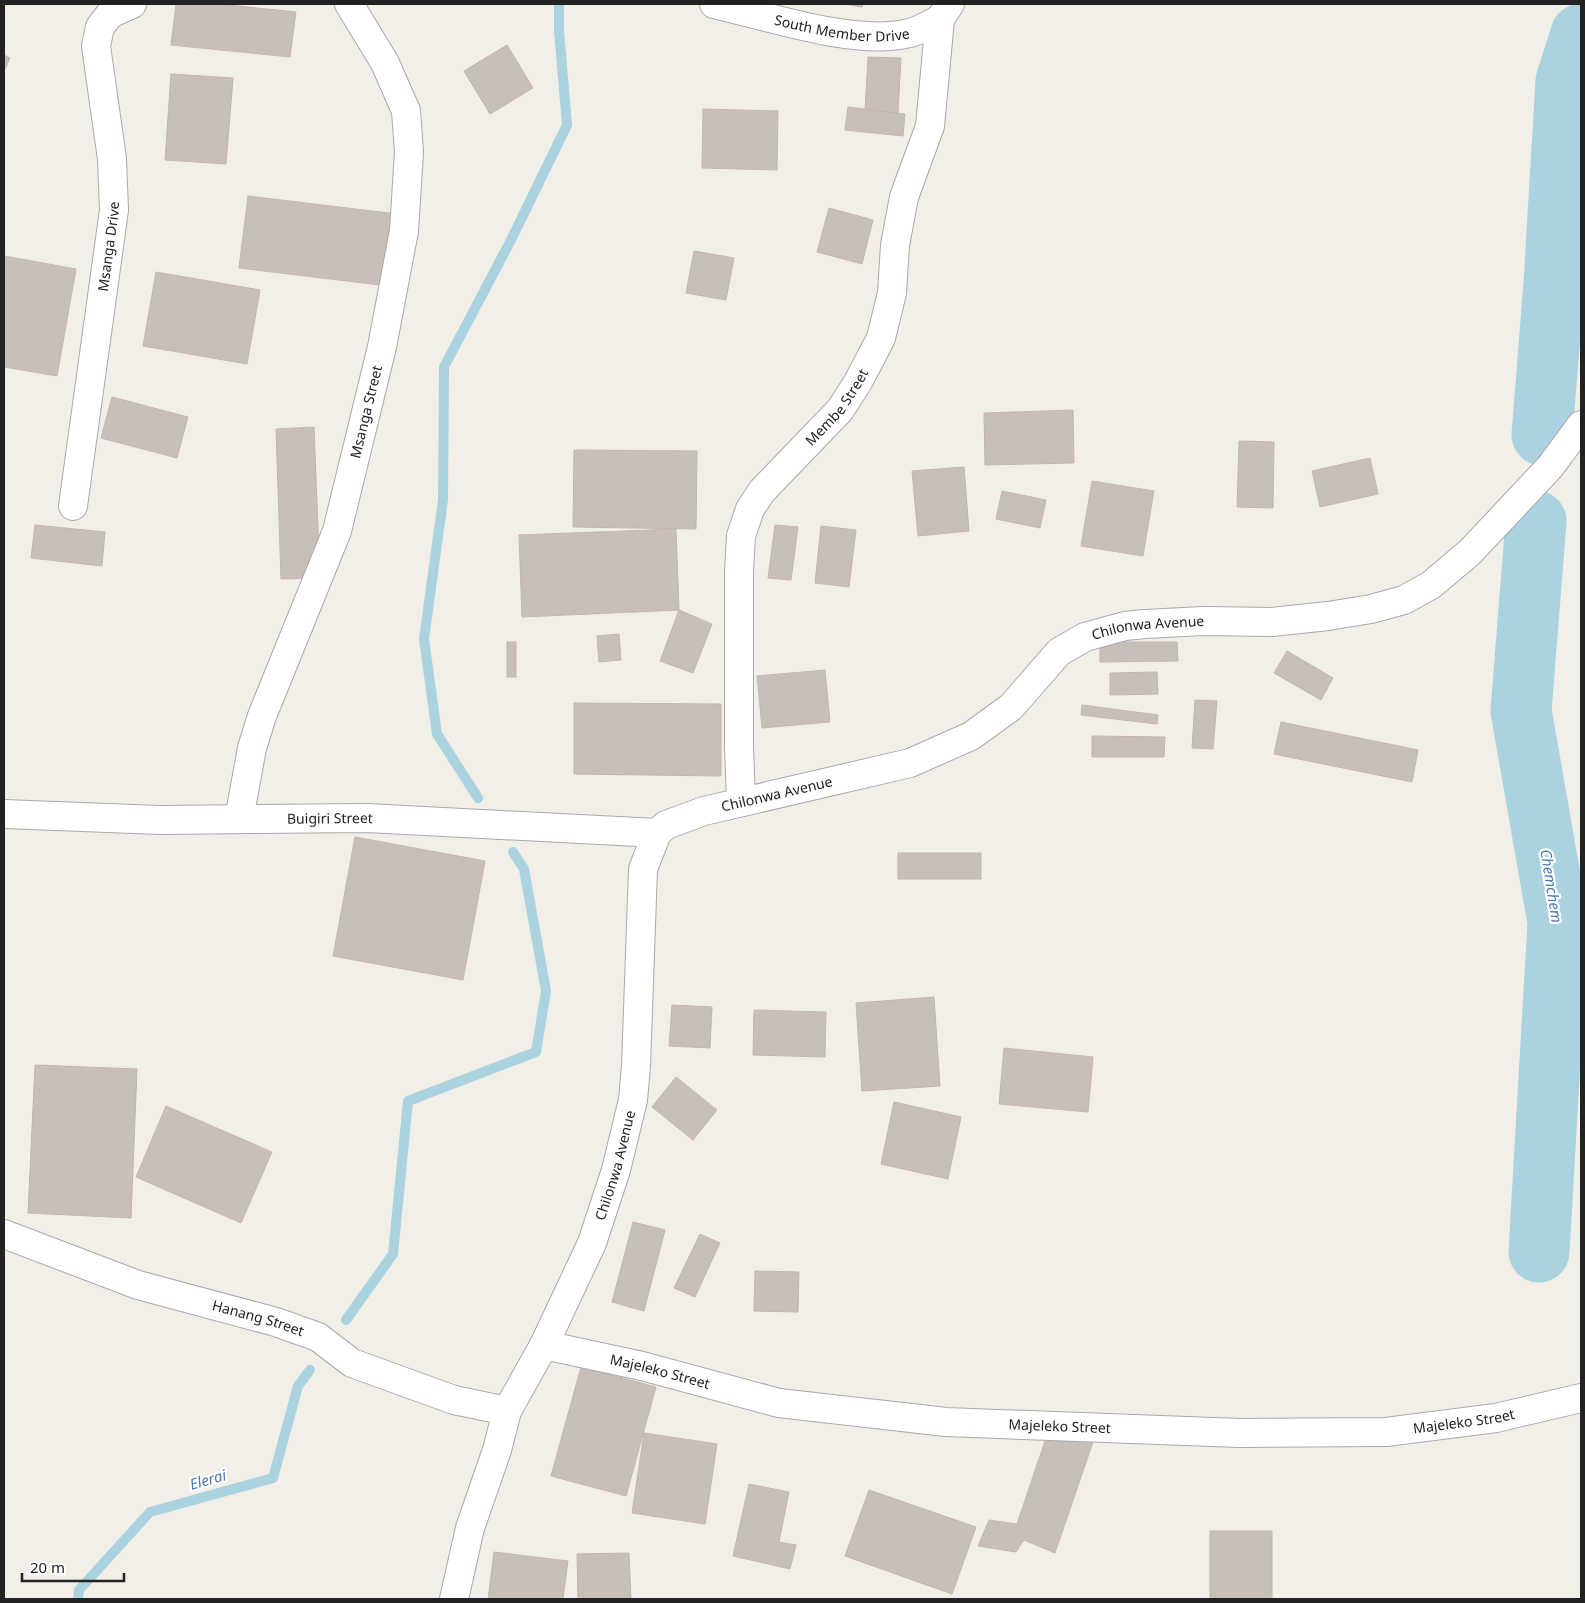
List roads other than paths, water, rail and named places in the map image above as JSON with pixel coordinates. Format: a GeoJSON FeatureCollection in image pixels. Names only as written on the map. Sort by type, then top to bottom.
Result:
{"type":"FeatureCollection","features":[{"type":"Feature","properties":{"kind":"street","name":"Msanga Drive"},"geometry":{"type":"LineString","coordinates":[[73,506],[114,210],[112,159],[96,46],[100,27],[110,14],[132,4]]}},
{"type":"Feature","properties":{"kind":"street","name":"Msanga Street"},"geometry":{"type":"LineString","coordinates":[[239,819],[252,748],[262,716],[337,531],[382,347],[404,231],[409,152],[406,111],[385,64],[349,4]]}},
{"type":"Feature","properties":{"kind":"street","name":"South Member Drive"},"geometry":{"type":"LineString","coordinates":[[714,4],[827,30],[876,36],[917,31],[945,11]]}},
{"type":"Feature","properties":{"kind":"street","name":"Membe Street"},"geometry":{"type":"LineString","coordinates":[[741,802],[739,746],[739,572],[741,536],[750,509],[759,496],[776,475],[801,454],[840,410],[858,382],[881,338],[892,293],[895,245],[904,196],[930,126],[945,11]]}},
{"type":"Feature","properties":{"kind":"street","name":"Chilonwa Avenue"},"geometry":{"type":"LineString","coordinates":[[454,1599],[470,1528],[497,1450],[507,1411],[544,1345],[592,1243],[616,1170],[633,1100],[636,1066],[643,869],[657,833],[666,825],[682,819],[741,802],[910,764],[971,736],[1011,707],[1059,652],[1085,637],[1125,626],[1145,624],[1203,621],[1272,622],[1318,617],[1371,609],[1404,600],[1431,585],[1470,552],[1550,467],[1581,425]]}},
{"type":"Feature","properties":{"kind":"street","name":"Buigiri Street"},"geometry":{"type":"LineString","coordinates":[[4,814],[151,820],[367,818],[657,833]]}},
{"type":"Feature","properties":{"kind":"street","name":"Hanang Street"},"geometry":{"type":"LineString","coordinates":[[4,1235],[138,1286],[276,1322],[318,1337],[352,1363],[454,1400],[507,1411]]}},
{"type":"Feature","properties":{"kind":"street","name":"Majeleko Street"},"geometry":{"type":"LineString","coordinates":[[544,1345],[642,1366],[779,1403],[946,1422],[1240,1433],[1386,1432],[1496,1418],[1581,1398]]}},
{"type":"Feature","properties":{"kind":"waterway"},"geometry":{"type":"LineString","coordinates":[[478,798],[437,734],[424,639],[443,500],[444,367],[511,240],[567,125],[559,31],[559,4]]}},
{"type":"Feature","properties":{"kind":"waterway"},"geometry":{"type":"LineString","coordinates":[[1542,435],[1554,283],[1566,81],[1581,34]]}},
{"type":"Feature","properties":{"kind":"waterway","name":"Chemchem"},"geometry":{"type":"LineString","coordinates":[[1536,521],[1521,711],[1558,922],[1539,1252]]}},
{"type":"Feature","properties":{"kind":"waterway"},"geometry":{"type":"LineString","coordinates":[[346,1320],[393,1254],[408,1101],[536,1052],[546,991],[524,869],[513,852]]}},
{"type":"Feature","properties":{"kind":"waterway","name":"Elerai"},"geometry":{"type":"LineString","coordinates":[[78,1599],[79,1590],[150,1512],[273,1478],[298,1386],[310,1370]]}}]}
